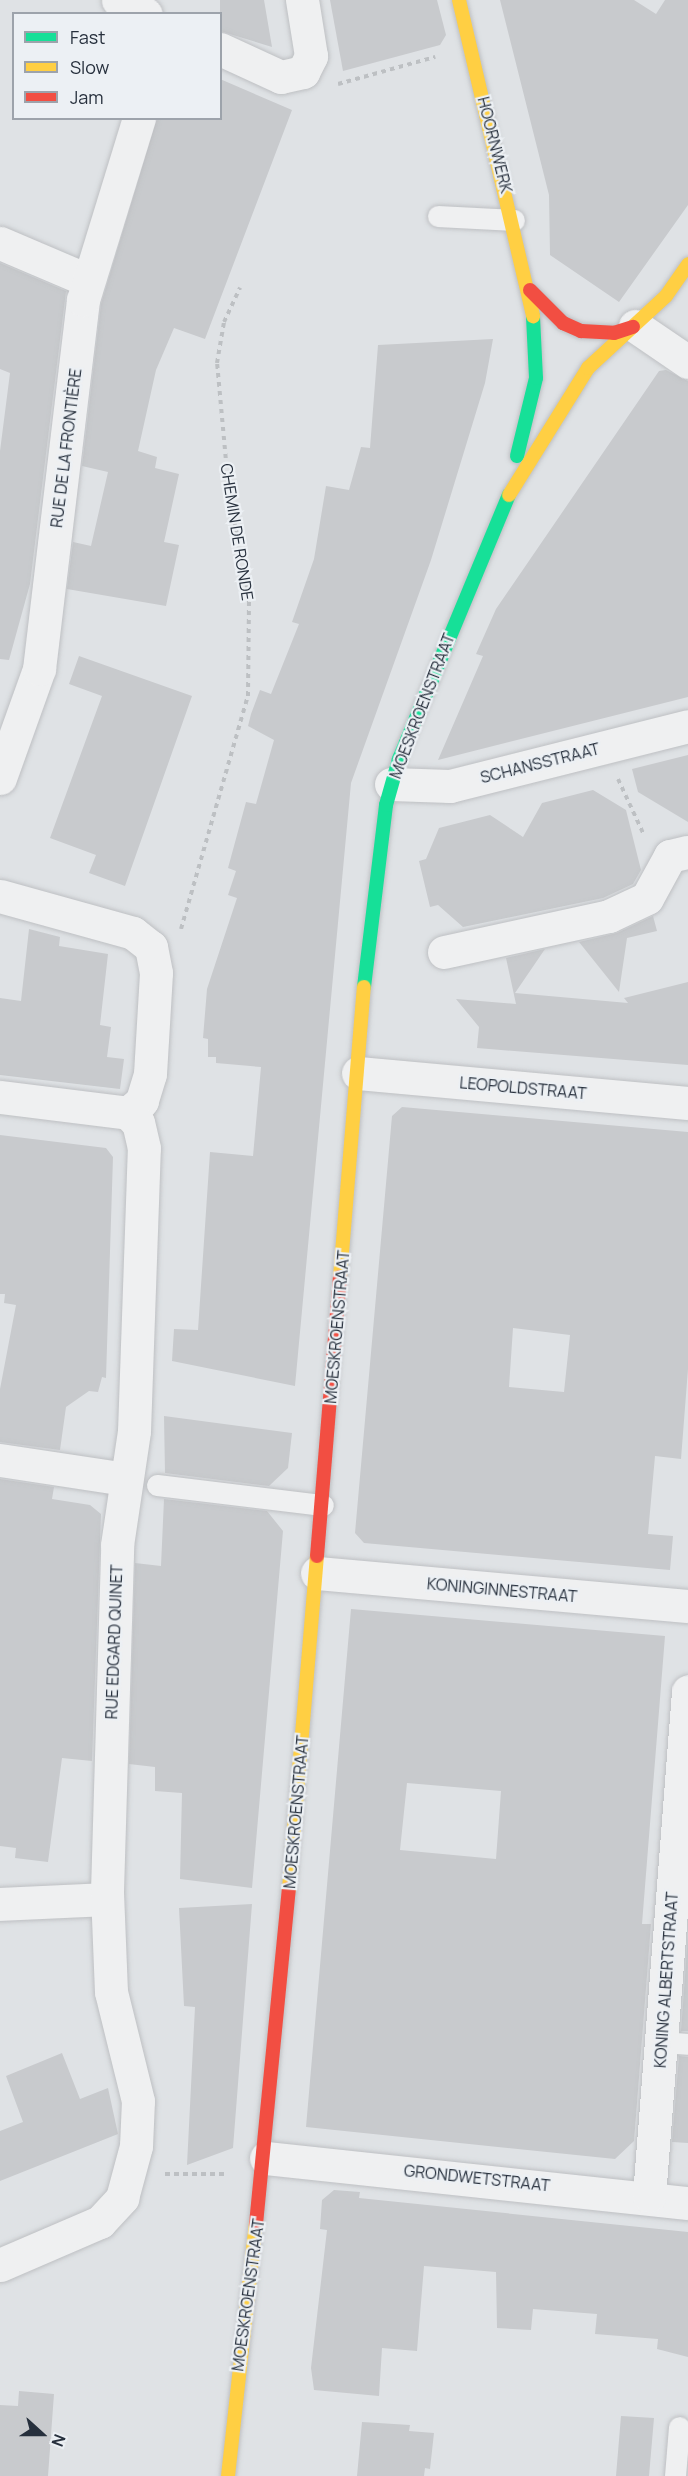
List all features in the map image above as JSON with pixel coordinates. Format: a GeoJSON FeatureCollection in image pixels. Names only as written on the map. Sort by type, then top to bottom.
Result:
{"type":"FeatureCollection","features":[{"type":"Feature","properties":{"kind":"street"},"geometry":{"type":"LineString","coordinates":[[118,0],[142,12]]}},
{"type":"Feature","properties":{"kind":"street"},"geometry":{"type":"LineString","coordinates":[[222,50],[281,77],[303,72],[310,56],[302,0]]}},
{"type":"Feature","properties":{"kind":"street","name":"HOORNWERK"},"geometry":{"type":"LineString","coordinates":[[459,0],[530,290],[536,378],[500,512]]}},
{"type":"Feature","properties":{"kind":"street","name":"RUE DE LA FRONTIÈRE"},"geometry":{"type":"LineString","coordinates":[[0,778],[39,669],[87,280],[138,120]]}},
{"type":"Feature","properties":{"kind":"street"},"geometry":{"type":"LineString","coordinates":[[0,243],[87,280]]}},
{"type":"Feature","properties":{"kind":"street","name":"MOESKROENSTRAAT"},"geometry":{"type":"LineString","coordinates":[[228,2476],[243,2313],[266,2158],[374,887],[391,784],[500,512],[566,396],[609,345],[635,326],[688,264]]}},
{"type":"Feature","properties":{"kind":"street"},"geometry":{"type":"LineString","coordinates":[[530,290],[563,323],[581,331],[614,333],[635,326],[688,362]]}},
{"type":"Feature","properties":{"kind":"street","name":"SCHANSSTRAAT"},"geometry":{"type":"LineString","coordinates":[[391,784],[450,786],[688,726]]}},
{"type":"Feature","properties":{"kind":"street"},"geometry":{"type":"LineString","coordinates":[[444,952],[609,916],[648,898],[679,854]]}},
{"type":"Feature","properties":{"kind":"street"},"geometry":{"type":"LineString","coordinates":[[0,896],[134,933],[151,947],[156,973],[147,1091],[128,1113],[0,1097]]}},
{"type":"Feature","properties":{"kind":"street","name":"LEOPOLDSTRAAT"},"geometry":{"type":"LineString","coordinates":[[358,1073],[688,1103]]}},
{"type":"Feature","properties":{"kind":"street","name":"RUE EDGARD QUINET"},"geometry":{"type":"LineString","coordinates":[[128,1113],[138,1123],[144,1148],[134,1431],[141,1482],[117,1545],[107,1899],[111,1992],[138,2101],[132,2174]]}},
{"type":"Feature","properties":{"kind":"street"},"geometry":{"type":"LineString","coordinates":[[0,1460],[141,1482]]}},
{"type":"Feature","properties":{"kind":"street","name":"KONINGINNESTRAAT"},"geometry":{"type":"LineString","coordinates":[[317,1573],[688,1606]]}},
{"type":"Feature","properties":{"kind":"street","name":"KONING ALBERTSTRAAT"},"geometry":{"type":"LineString","coordinates":[[649,2196],[675,2043],[688,1692]]}},
{"type":"Feature","properties":{"kind":"street"},"geometry":{"type":"LineString","coordinates":[[0,1904],[107,1899]]}},
{"type":"Feature","properties":{"kind":"street","name":"GRONDWETSTRAAT"},"geometry":{"type":"LineString","coordinates":[[266,2158],[649,2196],[688,2203]]}},
{"type":"Feature","properties":{"kind":"street"},"geometry":{"type":"LineString","coordinates":[[0,2265],[100,2222],[122,2198],[132,2174]]}},
{"type":"Feature","properties":{"kind":"lane"},"geometry":{"type":"LineString","coordinates":[[438,216],[514,220]]}},
{"type":"Feature","properties":{"kind":"lane"},"geometry":{"type":"LineString","coordinates":[[141,1482],[323,1505]]}},
{"type":"Feature","properties":{"kind":"lane"},"geometry":{"type":"LineString","coordinates":[[675,2476],[679,2427]]}},
{"type":"Feature","properties":{"kind":"path"},"geometry":{"type":"LineString","coordinates":[[338,84],[470,47]]}},
{"type":"Feature","properties":{"kind":"path","name":"CHEMIN DE RONDE"},"geometry":{"type":"LineString","coordinates":[[156,973],[172,970],[248,696],[249,597],[230,494],[217,363],[224,322],[240,287]]}},
{"type":"Feature","properties":{"kind":"path"},"geometry":{"type":"LineString","coordinates":[[609,746],[622,791],[634,804],[639,831],[679,854]]}},
{"type":"Feature","properties":{"kind":"path"},"geometry":{"type":"LineString","coordinates":[[132,2174],[228,2174],[266,2158]]}},
{"type":"Feature","properties":{"kind":"building"},"geometry":{"type":"Polygon","coordinates":[[[220,0],[264,0],[272,47],[222,32],[222,12],[220,12],[220,0]]]}},
{"type":"Feature","properties":{"kind":"building"},"geometry":{"type":"Polygon","coordinates":[[[330,0],[437,0],[446,35],[440,45],[343,71],[330,0]]]}},
{"type":"Feature","properties":{"kind":"building"},"geometry":{"type":"Polygon","coordinates":[[[500,0],[634,0],[656,14],[665,0],[688,0],[688,205],[619,302],[550,255],[549,195],[500,0]]]}},
{"type":"Feature","properties":{"kind":"building"},"geometry":{"type":"Polygon","coordinates":[[[222,80],[292,110],[205,339],[174,328],[156,370],[138,451],[157,457],[155,468],[179,474],[164,542],[179,545],[166,606],[67,589],[73,542],[91,546],[108,472],[82,466],[101,304],[156,120],[222,120],[222,80]]]}},
{"type":"Feature","properties":{"kind":"building"},"geometry":{"type":"Polygon","coordinates":[[[0,263],[66,291],[30,584],[9,660],[0,659],[0,451],[10,373],[0,369],[0,263]]]}},
{"type":"Feature","properties":{"kind":"building"},"geometry":{"type":"Polygon","coordinates":[[[493,339],[485,383],[431,560],[351,783],[295,1386],[172,1361],[174,1329],[198,1330],[210,1152],[253,1156],[261,1067],[216,1063],[216,1057],[208,1057],[208,1039],[203,1038],[207,989],[237,898],[228,895],[236,871],[228,868],[246,802],[256,804],[274,740],[248,726],[251,714],[260,690],[271,694],[299,624],[292,622],[314,559],[326,486],[349,490],[361,447],[370,448],[378,345],[493,339]]]}},
{"type":"Feature","properties":{"kind":"building"},"geometry":{"type":"Polygon","coordinates":[[[666,370],[688,381],[688,697],[438,760],[483,656],[476,654],[496,609],[659,371],[666,370]]]}},
{"type":"Feature","properties":{"kind":"building"},"geometry":{"type":"Polygon","coordinates":[[[79,656],[192,696],[125,886],[89,873],[96,855],[50,838],[102,696],[69,684],[79,656]]]}},
{"type":"Feature","properties":{"kind":"building"},"geometry":{"type":"Polygon","coordinates":[[[688,755],[688,822],[638,792],[632,769],[688,755]]]}},
{"type":"Feature","properties":{"kind":"building"},"geometry":{"type":"Polygon","coordinates":[[[593,790],[626,810],[641,870],[633,884],[603,898],[463,927],[438,905],[430,907],[419,861],[426,859],[439,828],[490,815],[523,837],[542,803],[593,790]]]}},
{"type":"Feature","properties":{"kind":"building"},"geometry":{"type":"Polygon","coordinates":[[[653,916],[657,931],[627,938],[619,992],[579,942],[617,933],[653,916]]]}},
{"type":"Feature","properties":{"kind":"building"},"geometry":{"type":"Polygon","coordinates":[[[29,929],[60,937],[59,946],[108,954],[100,1025],[111,1027],[107,1057],[124,1059],[120,1089],[0,1075],[0,998],[21,1001],[29,929]]]}},
{"type":"Feature","properties":{"kind":"building"},"geometry":{"type":"Polygon","coordinates":[[[545,949],[515,993],[628,1003],[624,998],[688,982],[688,1065],[477,1048],[479,1027],[456,999],[516,1004],[506,958],[545,949]]]}},
{"type":"Feature","properties":{"kind":"building"},"geometry":{"type":"Polygon","coordinates":[[[402,1107],[688,1132],[688,1369],[681,1459],[655,1456],[648,1534],[673,1536],[670,1570],[364,1543],[355,1533],[392,1116],[402,1107]],[[513,1328],[509,1387],[564,1392],[570,1335],[513,1328]]]}},
{"type":"Feature","properties":{"kind":"building"},"geometry":{"type":"Polygon","coordinates":[[[0,1135],[106,1148],[113,1157],[106,1378],[102,1377],[98,1392],[89,1391],[66,1407],[60,1450],[0,1442],[0,1389],[16,1305],[4,1303],[5,1294],[0,1294],[0,1135]]]}},
{"type":"Feature","properties":{"kind":"building"},"geometry":{"type":"Polygon","coordinates":[[[164,1416],[292,1433],[288,1468],[269,1486],[165,1473],[164,1416]]]}},
{"type":"Feature","properties":{"kind":"building"},"geometry":{"type":"Polygon","coordinates":[[[0,1479],[54,1487],[52,1499],[90,1505],[101,1514],[92,1761],[62,1758],[48,1862],[15,1858],[16,1848],[0,1846],[0,1479]]]}},
{"type":"Feature","properties":{"kind":"building"},"geometry":{"type":"Polygon","coordinates":[[[164,1499],[267,1511],[283,1531],[252,1888],[180,1879],[182,1793],[155,1791],[155,1767],[129,1764],[135,1563],[161,1566],[164,1499]]]}},
{"type":"Feature","properties":{"kind":"building"},"geometry":{"type":"Polygon","coordinates":[[[351,1609],[665,1636],[642,1924],[651,1924],[634,2141],[615,2159],[306,2127],[351,1609]],[[407,1783],[400,1850],[496,1859],[501,1791],[407,1783]]]}},
{"type":"Feature","properties":{"kind":"building"},"geometry":{"type":"Polygon","coordinates":[[[252,1904],[233,2148],[187,2165],[195,2007],[184,2006],[179,1908],[252,1904]]]}},
{"type":"Feature","properties":{"kind":"building"},"geometry":{"type":"Polygon","coordinates":[[[688,1935],[688,2031],[681,2031],[688,1935]]]}},
{"type":"Feature","properties":{"kind":"building"},"geometry":{"type":"Polygon","coordinates":[[[62,2053],[80,2099],[108,2088],[118,2134],[0,2181],[0,2131],[23,2122],[6,2076],[62,2053]]]}},
{"type":"Feature","properties":{"kind":"building"},"geometry":{"type":"Polygon","coordinates":[[[679,2056],[688,2057],[688,2143],[672,2142],[679,2056]]]}},
{"type":"Feature","properties":{"kind":"building"},"geometry":{"type":"Polygon","coordinates":[[[334,2190],[360,2192],[359,2198],[688,2232],[688,2357],[657,2349],[658,2339],[595,2334],[597,2314],[533,2309],[531,2330],[497,2328],[496,2272],[424,2266],[417,2351],[382,2348],[379,2396],[314,2390],[311,2368],[327,2230],[320,2229],[322,2200],[334,2190]]]}},
{"type":"Feature","properties":{"kind":"building"},"geometry":{"type":"Polygon","coordinates":[[[19,2391],[54,2394],[48,2476],[0,2476],[0,2405],[18,2406],[19,2391]]]}},
{"type":"Feature","properties":{"kind":"building"},"geometry":{"type":"Polygon","coordinates":[[[621,2416],[654,2418],[649,2476],[616,2476],[621,2416]]]}},
{"type":"Feature","properties":{"kind":"building"},"geometry":{"type":"Polygon","coordinates":[[[362,2422],[410,2425],[409,2431],[434,2433],[430,2469],[425,2468],[424,2476],[357,2476],[362,2422]]]}},
{"type":"Feature","properties":{"kind":"traffic: fast"},"geometry":{"type":"LineString","coordinates":[[517,456],[536,378],[533,316]]}},
{"type":"Feature","properties":{"kind":"traffic: fast"},"geometry":{"type":"LineString","coordinates":[[364,987],[386,805],[399,759],[509,495]]}},
{"type":"Feature","properties":{"kind":"traffic: slow"},"geometry":{"type":"LineString","coordinates":[[459,0],[533,316]]}},
{"type":"Feature","properties":{"kind":"traffic: slow"},"geometry":{"type":"LineString","coordinates":[[509,495],[588,368],[666,296],[688,264]]}},
{"type":"Feature","properties":{"kind":"traffic: slow"},"geometry":{"type":"LineString","coordinates":[[340,1277],[364,987]]}},
{"type":"Feature","properties":{"kind":"traffic: slow"},"geometry":{"type":"LineString","coordinates":[[289,1889],[317,1556]]}},
{"type":"Feature","properties":{"kind":"traffic: slow"},"geometry":{"type":"LineString","coordinates":[[228,2476],[256,2224]]}},
{"type":"Feature","properties":{"kind":"traffic: jam"},"geometry":{"type":"LineString","coordinates":[[530,290],[563,323],[581,331],[614,333],[633,327]]}},
{"type":"Feature","properties":{"kind":"traffic: jam"},"geometry":{"type":"LineString","coordinates":[[317,1556],[340,1277]]}},
{"type":"Feature","properties":{"kind":"traffic: jam"},"geometry":{"type":"LineString","coordinates":[[256,2224],[289,1889]]}}]}
